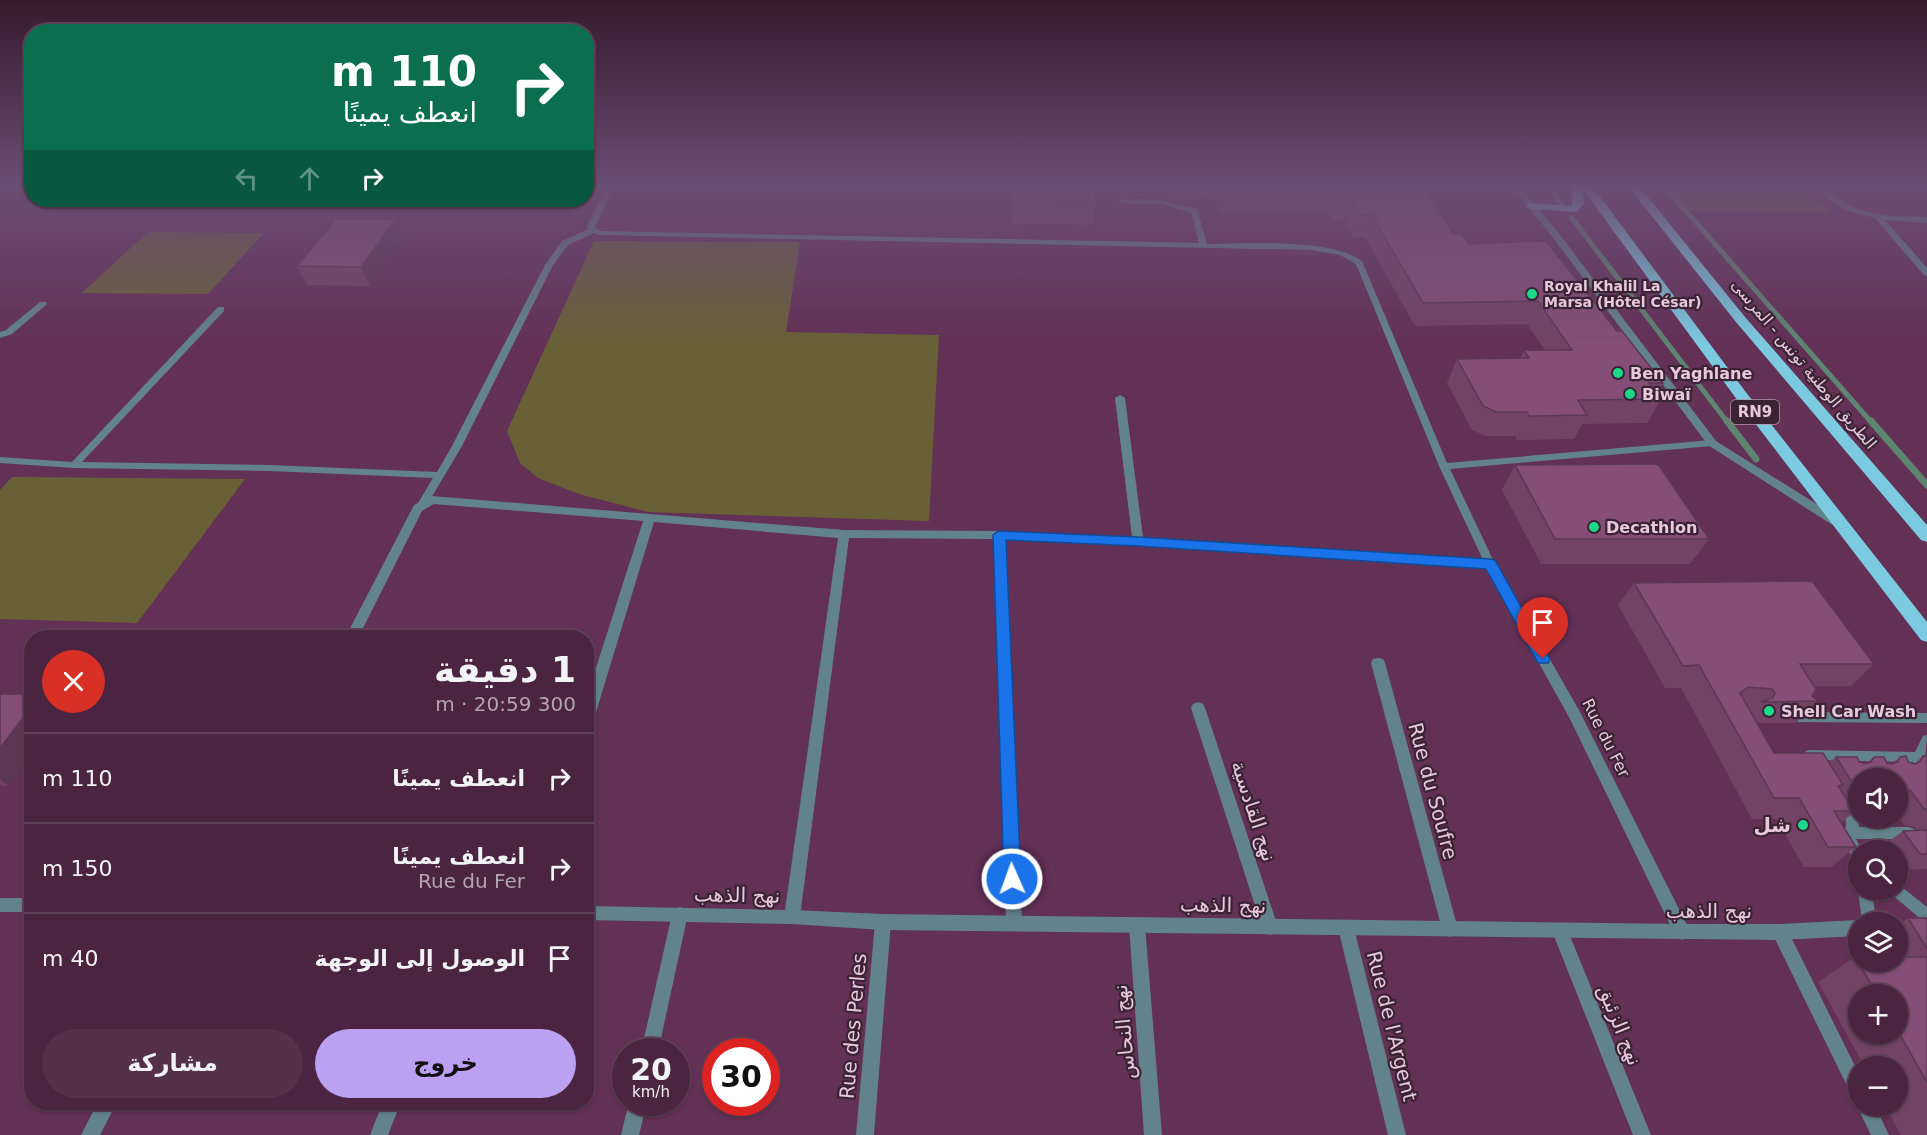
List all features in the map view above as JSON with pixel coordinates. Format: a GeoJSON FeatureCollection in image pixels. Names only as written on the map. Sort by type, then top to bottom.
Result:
{"type":"FeatureCollection","features":[{"type":"Feature","properties":{"kind":"highway","name":"RN9"},"geometry":{"type":"LineString","coordinates":[[1626,239],[1927,635]]}},
{"type":"Feature","properties":{"kind":"highway","name":"الطريق الوطنية تونس - المرسى"},"geometry":{"type":"LineString","coordinates":[[1674,239],[1927,536]]}},
{"type":"Feature","properties":{"kind":"street"},"geometry":{"type":"LineString","coordinates":[[1558,239],[1712,443],[1842,526]]}},
{"type":"Feature","properties":{"kind":"street"},"geometry":{"type":"LineString","coordinates":[[1897,239],[1927,273]]}},
{"type":"Feature","properties":{"kind":"street"},"geometry":{"type":"LineString","coordinates":[[1120,398],[1138,541]]}},
{"type":"Feature","properties":{"kind":"street"},"geometry":{"type":"LineString","coordinates":[[355,630],[418,508],[423,503],[439,500],[844,534],[999,535],[1138,541],[1490,564]]}},
{"type":"Feature","properties":{"kind":"street"},"geometry":{"type":"LineString","coordinates":[[594,696],[649,519]]}},
{"type":"Feature","properties":{"kind":"street"},"geometry":{"type":"LineString","coordinates":[[792,917],[844,534]]}},
{"type":"Feature","properties":{"kind":"street"},"geometry":{"type":"LineString","coordinates":[[999,535],[1014,923]]}},
{"type":"Feature","properties":{"kind":"street","name":"Rue du Fer"},"geometry":{"type":"LineString","coordinates":[[1490,564],[1575,716],[1682,932]]}},
{"type":"Feature","properties":{"kind":"street","name":"Rue du Soufre"},"geometry":{"type":"LineString","coordinates":[[1378,663],[1450,929]]}},
{"type":"Feature","properties":{"kind":"street","name":"نهج القادسية"},"geometry":{"type":"LineString","coordinates":[[1198,708],[1270,927]]}},
{"type":"Feature","properties":{"kind":"street"},"geometry":{"type":"LineString","coordinates":[[0,905],[24,905]]}},
{"type":"Feature","properties":{"kind":"street","name":"نهج الذهب"},"geometry":{"type":"LineString","coordinates":[[594,913],[792,917],[883,922],[1346,928],[1682,932],[1780,932],[1848,929]]}},
{"type":"Feature","properties":{"kind":"street"},"geometry":{"type":"LineString","coordinates":[[652,1038],[680,914]]}},
{"type":"Feature","properties":{"kind":"street","name":"Rue des Perles"},"geometry":{"type":"LineString","coordinates":[[865,1135],[883,922]]}},
{"type":"Feature","properties":{"kind":"street","name":"نهج النحاس"},"geometry":{"type":"LineString","coordinates":[[1137,925],[1153,1135]]}},
{"type":"Feature","properties":{"kind":"street","name":"Rue de l'Argent"},"geometry":{"type":"LineString","coordinates":[[1346,928],[1397,1135]]}},
{"type":"Feature","properties":{"kind":"street","name":"نهج الزئبق"},"geometry":{"type":"LineString","coordinates":[[1560,930],[1641,1135]]}},
{"type":"Feature","properties":{"kind":"street"},"geometry":{"type":"LineString","coordinates":[[1780,932],[1848,1070]]}},
{"type":"Feature","properties":{"kind":"street"},"geometry":{"type":"LineString","coordinates":[[90,1135],[104,1110]]}},
{"type":"Feature","properties":{"kind":"street"},"geometry":{"type":"LineString","coordinates":[[380,1135],[389,1110]]}},
{"type":"Feature","properties":{"kind":"street"},"geometry":{"type":"LineString","coordinates":[[630,1135],[635,1116]]}},
{"type":"Feature","properties":{"kind":"street"},"geometry":{"type":"LineString","coordinates":[[1871,1116],[1880,1135]]}},
{"type":"Feature","properties":{"kind":"lane"},"geometry":{"type":"LineString","coordinates":[[423,503],[561,246],[571,239]]}},
{"type":"Feature","properties":{"kind":"lane"},"geometry":{"type":"LineString","coordinates":[[883,239],[1312,248],[1338,252],[1352,257],[1359,263],[1444,466],[1490,564]]}},
{"type":"Feature","properties":{"kind":"lane"},"geometry":{"type":"LineString","coordinates":[[1202,239],[1204,246]]}},
{"type":"Feature","properties":{"kind":"lane"},"geometry":{"type":"LineString","coordinates":[[0,334],[9,332],[43,304]]}},
{"type":"Feature","properties":{"kind":"lane"},"geometry":{"type":"LineString","coordinates":[[74,465],[221,309]]}},
{"type":"Feature","properties":{"kind":"lane"},"geometry":{"type":"LineString","coordinates":[[1444,466],[1712,443]]}},
{"type":"Feature","properties":{"kind":"lane"},"geometry":{"type":"LineString","coordinates":[[0,460],[74,465],[270,468],[440,475]]}},
{"type":"Feature","properties":{"kind":"lane"},"geometry":{"type":"LineString","coordinates":[[1798,717],[1927,718]]}},
{"type":"Feature","properties":{"kind":"lane"},"geometry":{"type":"LineString","coordinates":[[1804,765],[1798,755],[1895,757],[1924,749],[1921,772]]}},
{"type":"Feature","properties":{"kind":"lane"},"geometry":{"type":"LineString","coordinates":[[1847,756],[1847,773]]}},
{"type":"Feature","properties":{"kind":"lane"},"geometry":{"type":"LineString","coordinates":[[1872,756],[1873,768]]}},
{"type":"Feature","properties":{"kind":"lane"},"geometry":{"type":"LineString","coordinates":[[1895,757],[1895,768]]}},
{"type":"Feature","properties":{"kind":"lane"},"geometry":{"type":"LineString","coordinates":[[1848,820],[1846,830],[1851,840]]}},
{"type":"Feature","properties":{"kind":"lane"},"geometry":{"type":"LineString","coordinates":[[1878,828],[1878,833]]}},
{"type":"Feature","properties":{"kind":"lane"},"geometry":{"type":"LineString","coordinates":[[1846,830],[1878,833],[1905,830]]}},
{"type":"Feature","properties":{"kind":"lane"},"geometry":{"type":"LineString","coordinates":[[1905,900],[1924,922]]}},
{"type":"Feature","properties":{"kind":"shaded area"},"geometry":{"type":"Polygon","coordinates":[[[140,239],[259,239],[208,294],[82,293],[140,239]]]}},
{"type":"Feature","properties":{"kind":"shaded area"},"geometry":{"type":"Polygon","coordinates":[[[594,241],[800,242],[786,332],[939,335],[929,521],[648,512],[579,494],[538,478],[520,463],[507,431],[594,241]]]}},
{"type":"Feature","properties":{"kind":"shaded area"},"geometry":{"type":"Polygon","coordinates":[[[12,477],[245,479],[137,623],[0,619],[0,490],[12,477]]]}},
{"type":"Feature","properties":{"kind":"building"},"geometry":{"type":"Polygon","coordinates":[[[319,239],[381,239],[361,267],[297,266],[319,239]]]}},
{"type":"Feature","properties":{"kind":"building"},"geometry":{"type":"Polygon","coordinates":[[[1386,239],[1464,239],[1468,244],[1546,241],[1617,331],[1622,331],[1663,383],[1649,383],[1661,399],[1578,400],[1587,415],[1529,416],[1527,412],[1496,412],[1483,406],[1457,359],[1529,358],[1524,350],[1572,350],[1538,301],[1423,303],[1386,239]]]}},
{"type":"Feature","properties":{"kind":"building"},"geometry":{"type":"Polygon","coordinates":[[[1658,464],[1709,539],[1555,539],[1515,465],[1658,464]]]}},
{"type":"Feature","properties":{"kind":"building"},"geometry":{"type":"Polygon","coordinates":[[[1812,581],[1874,664],[1800,664],[1816,689],[1812,696],[1818,701],[1761,702],[1773,698],[1775,693],[1772,689],[1748,687],[1740,693],[1774,753],[1823,753],[1843,785],[1838,786],[1848,801],[1848,811],[1834,811],[1852,840],[1848,840],[1848,847],[1828,847],[1799,798],[1774,798],[1699,665],[1683,666],[1634,583],[1812,581]]]}},
{"type":"Feature","properties":{"kind":"building"},"geometry":{"type":"Polygon","coordinates":[[[0,694],[24,694],[24,716],[0,748],[0,694]]]}},
{"type":"Feature","properties":{"kind":"building"},"geometry":{"type":"Polygon","coordinates":[[[1906,756],[1908,762],[1915,764],[1920,762],[1923,756],[1927,756],[1927,810],[1908,790],[1908,768],[1848,768],[1848,776],[1836,757],[1857,757],[1859,762],[1866,764],[1874,757],[1884,757],[1887,763],[1892,764],[1898,762],[1900,757],[1906,756]]]}},
{"type":"Feature","properties":{"kind":"building"},"geometry":{"type":"Polygon","coordinates":[[[1927,830],[1927,854],[1920,854],[1903,831],[1927,830]]]}},
{"type":"Feature","properties":{"kind":"building"},"geometry":{"type":"Polygon","coordinates":[[[1908,918],[1927,918],[1927,949],[1908,918]]]}},
{"type":"Feature","properties":{"kind":"building"},"geometry":{"type":"Polygon","coordinates":[[[1908,957],[1926,957],[1927,1082],[1905,1044],[1908,1044],[1908,984],[1871,984],[1864,972],[1908,972],[1908,957]]]}},
{"type":"Feature","properties":{"kind":"waterway"},"geometry":{"type":"LineString","coordinates":[[1588,239],[1728,423]]}},
{"type":"Feature","properties":{"kind":"waterway"},"geometry":{"type":"LineString","coordinates":[[1710,239],[1872,423]]}},
{"type":"Feature","properties":{"kind":"waterway"},"geometry":{"type":"LineString","coordinates":[[1727,421],[1756,459]]}},
{"type":"Feature","properties":{"kind":"waterway"},"geometry":{"type":"LineString","coordinates":[[1871,421],[1927,485]]}},
{"type":"Feature","properties":{"kind":"place","name":"Royal Khalil La Marsa (Hôtel César)"},"geometry":{"type":"Point","coordinates":[1532,294]}},
{"type":"Feature","properties":{"kind":"place","name":"Ben Yaghlane"},"geometry":{"type":"Point","coordinates":[1618,373]}},
{"type":"Feature","properties":{"kind":"place","name":"Biwaï"},"geometry":{"type":"Point","coordinates":[1630,394]}},
{"type":"Feature","properties":{"kind":"place","name":"Decathlon"},"geometry":{"type":"Point","coordinates":[1594,527]}},
{"type":"Feature","properties":{"kind":"place","name":"Shell Car Wash"},"geometry":{"type":"Point","coordinates":[1769,711]}},
{"type":"Feature","properties":{"kind":"place","name":"شل"},"geometry":{"type":"Point","coordinates":[1803,825]}},
{"type":"Feature","properties":{"kind":"route"},"geometry":{"type":"LineString","coordinates":[[1012,879],[999,535],[1138,541],[1490,564],[1543,659]]}}]}
